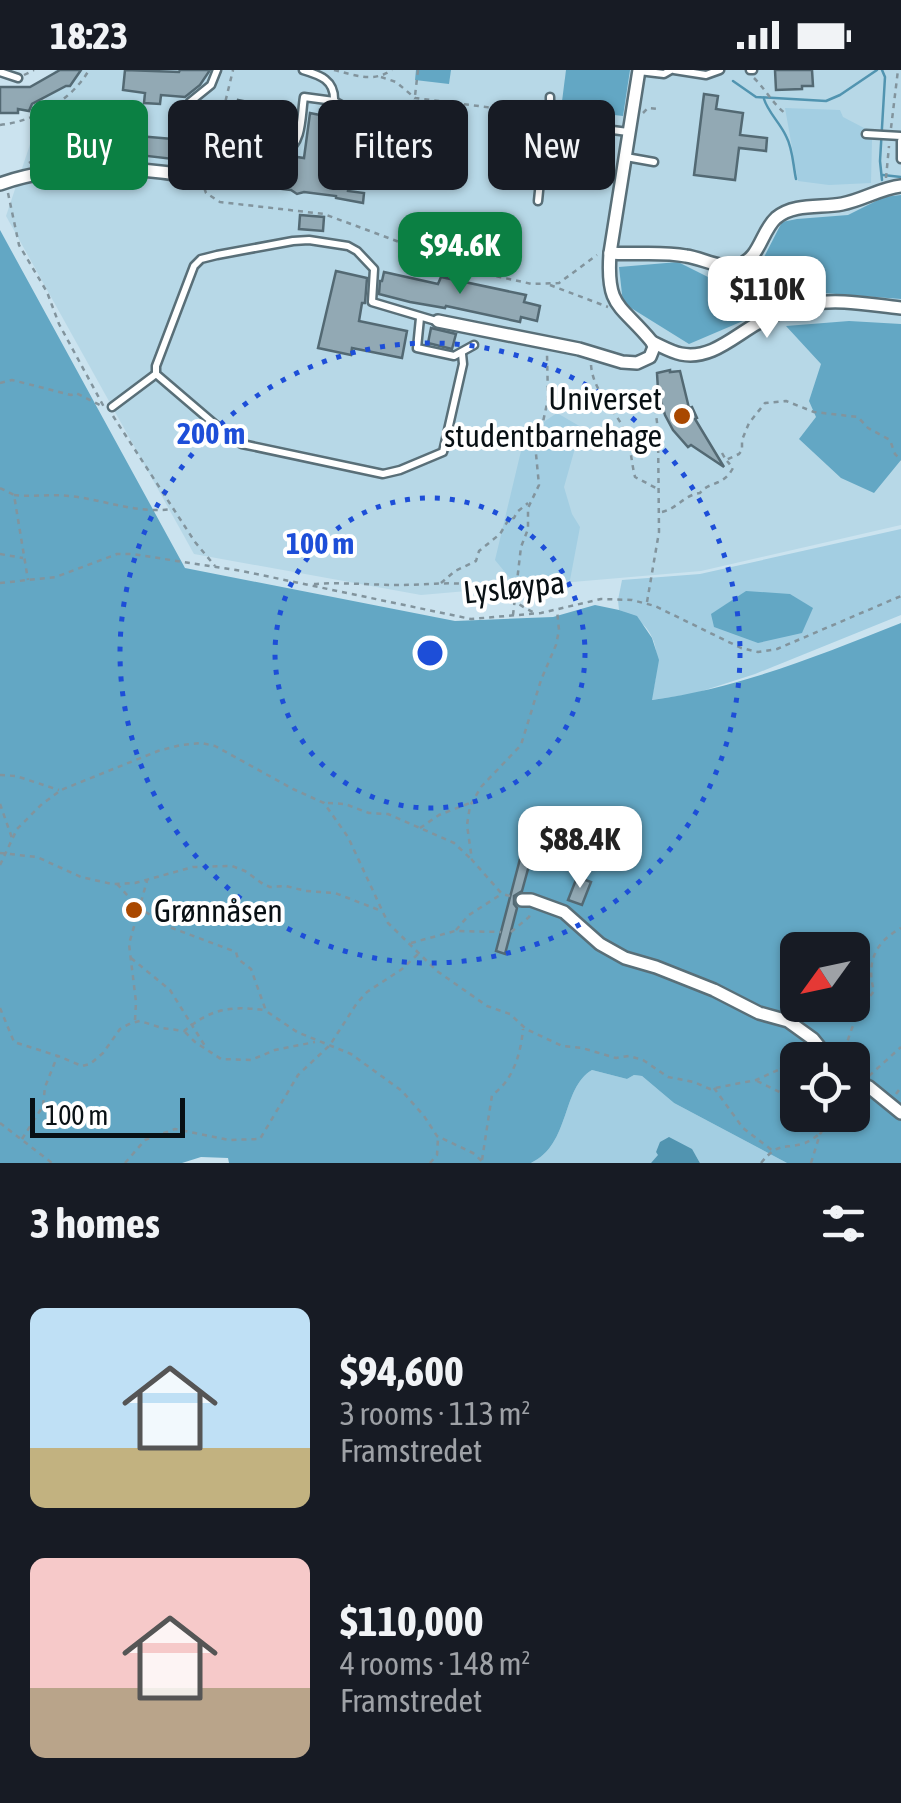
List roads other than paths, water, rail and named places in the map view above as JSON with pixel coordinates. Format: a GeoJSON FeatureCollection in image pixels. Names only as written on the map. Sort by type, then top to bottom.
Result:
{"type":"FeatureCollection","features":[{"type":"Feature","properties":{"kind":"street"},"geometry":{"type":"LineString","coordinates":[[638,70],[608,276],[616,302],[652,342],[679,354],[697,354],[723,345],[758,322],[808,304],[840,302],[901,308]]}},
{"type":"Feature","properties":{"kind":"street"},"geometry":{"type":"LineString","coordinates":[[2,183],[78,169],[168,174]]}},
{"type":"Feature","properties":{"kind":"street"},"geometry":{"type":"LineString","coordinates":[[610,253],[677,254],[733,266],[752,257],[772,222],[790,210],[841,204],[901,186]]}},
{"type":"Feature","properties":{"kind":"street"},"geometry":{"type":"LineString","coordinates":[[438,321],[622,362],[637,363],[650,357],[652,342]]}},
{"type":"Feature","properties":{"kind":"street"},"geometry":{"type":"LineString","coordinates":[[516,898],[564,912],[600,944],[625,958],[788,1021],[814,1042]]}},
{"type":"Feature","properties":{"kind":"street"},"geometry":{"type":"LineString","coordinates":[[870,1089],[901,1113]]}},
{"type":"Feature","properties":{"kind":"lane"},"geometry":{"type":"LineString","coordinates":[[192,100],[211,85],[217,70]]}},
{"type":"Feature","properties":{"kind":"lane"},"geometry":{"type":"LineString","coordinates":[[303,70],[329,81],[334,100]]}},
{"type":"Feature","properties":{"kind":"lane"},"geometry":{"type":"LineString","coordinates":[[638,70],[706,75],[715,71]]}},
{"type":"Feature","properties":{"kind":"lane"},"geometry":{"type":"LineString","coordinates":[[0,72],[18,78]]}},
{"type":"Feature","properties":{"kind":"lane"},"geometry":{"type":"LineString","coordinates":[[298,135],[304,97],[326,100]]}},
{"type":"Feature","properties":{"kind":"lane"},"geometry":{"type":"LineString","coordinates":[[615,130],[629,132]]}},
{"type":"Feature","properties":{"kind":"lane"},"geometry":{"type":"LineString","coordinates":[[866,134],[901,139],[901,159]]}},
{"type":"Feature","properties":{"kind":"lane"},"geometry":{"type":"LineString","coordinates":[[626,157],[654,162]]}},
{"type":"Feature","properties":{"kind":"lane"},"geometry":{"type":"LineString","coordinates":[[538,201],[539,190]]}},
{"type":"Feature","properties":{"kind":"lane"},"geometry":{"type":"LineString","coordinates":[[438,321],[372,302],[374,269],[357,251],[343,244],[293,241],[217,255],[201,259],[194,266],[156,374],[242,444],[383,474],[443,452],[464,364],[462,354]]}},
{"type":"Feature","properties":{"kind":"lane"},"geometry":{"type":"LineString","coordinates":[[420,318],[417,348],[454,356],[474,346]]}},
{"type":"Feature","properties":{"kind":"lane"},"geometry":{"type":"LineString","coordinates":[[108,407],[156,374]]}},
{"type":"Feature","properties":{"kind":"waterway"},"geometry":{"type":"LineString","coordinates":[[733,81],[756,97],[826,101],[877,70]]}},
{"type":"Feature","properties":{"kind":"waterway"},"geometry":{"type":"LineString","coordinates":[[882,70],[882,180]]}},
{"type":"Feature","properties":{"kind":"waterway"},"geometry":{"type":"LineString","coordinates":[[764,99],[788,141],[796,179]]}},
{"type":"Feature","properties":{"kind":"waterway"},"geometry":{"type":"LineString","coordinates":[[883,175],[901,177]]}},
{"type":"Feature","properties":{"kind":"place","name":"Universet studentbarnehage"},"geometry":{"type":"Point","coordinates":[682,416]}},
{"type":"Feature","properties":{"kind":"place","name":"Grønnåsen"},"geometry":{"type":"Point","coordinates":[134,910]}}]}
